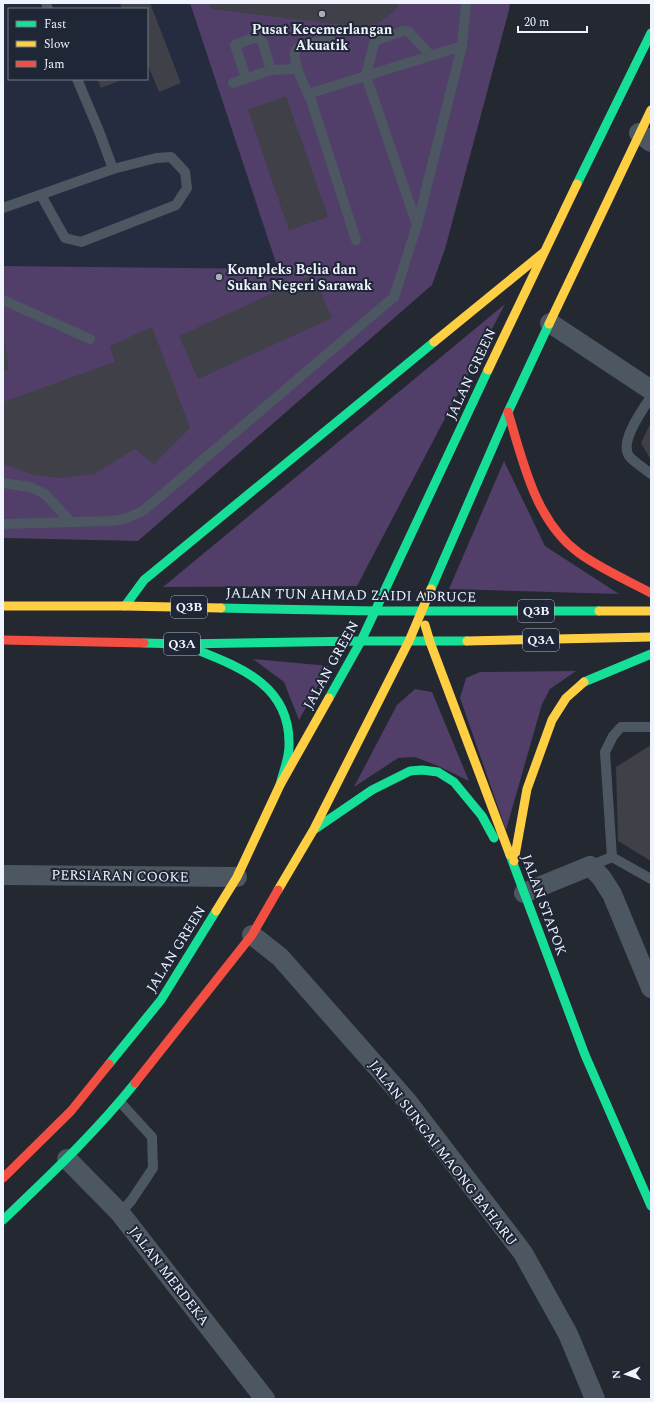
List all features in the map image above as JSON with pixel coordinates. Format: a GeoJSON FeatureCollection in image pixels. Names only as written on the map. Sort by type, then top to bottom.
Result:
{"type":"FeatureCollection","features":[{"type":"Feature","properties":{"kind":"main road","name":"JALAN GREEN"},"geometry":{"type":"LineString","coordinates":[[3,1178],[71,1111],[161,1000],[238,877],[280,785],[361,641],[376,611],[543,253],[651,33]]}},
{"type":"Feature","properties":{"kind":"main road"},"geometry":{"type":"LineString","coordinates":[[3,1220],[67,1159],[120,1102],[252,934],[314,829],[410,641],[421,611],[508,412],[550,323],[645,137],[651,110]]}},
{"type":"Feature","properties":{"kind":"main road"},"geometry":{"type":"LineString","coordinates":[[125,606],[144,580],[543,253]]}},
{"type":"Feature","properties":{"kind":"main road"},"geometry":{"type":"LineString","coordinates":[[508,412],[524,464],[540,505],[555,531],[578,552],[651,593]]}},
{"type":"Feature","properties":{"kind":"main road","name":"JALAN TUN AHMAD ZAIDI ADRUCE"},"geometry":{"type":"LineString","coordinates":[[3,606],[125,606],[376,611],[651,611]]}},
{"type":"Feature","properties":{"kind":"main road","name":"JALAN STAPOK"},"geometry":{"type":"LineString","coordinates":[[421,611],[430,642],[514,861],[522,887],[585,1055],[651,1206]]}},
{"type":"Feature","properties":{"kind":"main road","name":"Q3A"},"geometry":{"type":"LineString","coordinates":[[3,640],[182,644],[361,641],[430,642],[651,637]]}},
{"type":"Feature","properties":{"kind":"main road"},"geometry":{"type":"LineString","coordinates":[[182,644],[244,670],[264,685],[279,700],[288,720],[289,747],[280,785]]}},
{"type":"Feature","properties":{"kind":"main road"},"geometry":{"type":"LineString","coordinates":[[514,861],[527,789],[552,720],[566,698],[585,681],[651,654]]}},
{"type":"Feature","properties":{"kind":"main road"},"geometry":{"type":"LineString","coordinates":[[314,829],[372,790],[396,777],[410,771],[422,770],[438,772],[454,782],[482,816],[522,887]]}},
{"type":"Feature","properties":{"kind":"street"},"geometry":{"type":"LineString","coordinates":[[550,323],[651,390]]}},
{"type":"Feature","properties":{"kind":"street"},"geometry":{"type":"LineString","coordinates":[[522,887],[590,866],[601,877],[612,894],[649,983]]}},
{"type":"Feature","properties":{"kind":"street","name":"PERSIARAN COOKE"},"geometry":{"type":"LineString","coordinates":[[3,875],[238,877]]}},
{"type":"Feature","properties":{"kind":"street","name":"JALAN SUNGAI MAONG BAHARU"},"geometry":{"type":"LineString","coordinates":[[252,934],[280,957],[406,1101],[523,1253],[568,1334],[595,1399]]}},
{"type":"Feature","properties":{"kind":"street","name":"JALAN MERDEKA"},"geometry":{"type":"LineString","coordinates":[[67,1159],[120,1212],[265,1399]]}},
{"type":"Feature","properties":{"kind":"lane"},"geometry":{"type":"LineString","coordinates":[[3,524],[110,521],[125,519],[143,511],[394,297],[417,225],[462,46],[466,3]]}},
{"type":"Feature","properties":{"kind":"lane"},"geometry":{"type":"LineString","coordinates":[[417,225],[366,76],[374,43],[377,40],[403,31],[410,33],[431,56]]}},
{"type":"Feature","properties":{"kind":"lane"},"geometry":{"type":"LineString","coordinates":[[246,78],[235,45],[253,38],[259,38],[263,43],[271,70]]}},
{"type":"Feature","properties":{"kind":"lane"},"geometry":{"type":"LineString","coordinates":[[330,39],[301,46],[296,49],[295,53],[297,68],[311,100],[356,240]]}},
{"type":"Feature","properties":{"kind":"lane"},"geometry":{"type":"LineString","coordinates":[[308,94],[462,46]]}},
{"type":"Feature","properties":{"kind":"lane"},"geometry":{"type":"LineString","coordinates":[[233,83],[271,70],[297,68]]}},
{"type":"Feature","properties":{"kind":"lane"},"geometry":{"type":"LineString","coordinates":[[78,80],[113,169]]}},
{"type":"Feature","properties":{"kind":"lane"},"geometry":{"type":"LineString","coordinates":[[3,208],[113,169],[156,158],[171,157],[185,172],[187,188],[176,205],[81,242],[65,238],[41,195]]}},
{"type":"Feature","properties":{"kind":"lane"},"geometry":{"type":"LineString","coordinates":[[3,300],[90,339]]}},
{"type":"Feature","properties":{"kind":"lane"},"geometry":{"type":"LineString","coordinates":[[651,397],[635,421],[626,446],[629,455],[651,474]]}},
{"type":"Feature","properties":{"kind":"lane"},"geometry":{"type":"LineString","coordinates":[[3,483],[30,487],[45,494],[71,522]]}},
{"type":"Feature","properties":{"kind":"lane"},"geometry":{"type":"LineString","coordinates":[[612,857],[605,752],[612,736],[621,727],[651,727]]}},
{"type":"Feature","properties":{"kind":"lane"},"geometry":{"type":"LineString","coordinates":[[590,866],[612,857]]}},
{"type":"Feature","properties":{"kind":"lane"},"geometry":{"type":"LineString","coordinates":[[612,857],[651,879]]}},
{"type":"Feature","properties":{"kind":"lane"},"geometry":{"type":"LineString","coordinates":[[120,1102],[152,1137],[153,1168],[131,1201],[120,1212]]}},
{"type":"Feature","properties":{"kind":"shaded area"},"geometry":{"type":"Polygon","coordinates":[[[3,3],[190,3],[278,269],[3,266],[3,3]]]}},
{"type":"Feature","properties":{"kind":"shaded area","name":"Kompleks Belia dan Sukan Negeri Sarawak"},"geometry":{"type":"Polygon","coordinates":[[[190,3],[510,3],[445,249],[432,285],[138,541],[3,538],[3,266],[278,269],[190,3]]]}},
{"type":"Feature","properties":{"kind":"shaded area"},"geometry":{"type":"Polygon","coordinates":[[[505,304],[357,586],[163,587],[505,304]]]}},
{"type":"Feature","properties":{"kind":"shaded area"},"geometry":{"type":"Polygon","coordinates":[[[504,461],[545,546],[619,594],[449,589],[504,461]]]}},
{"type":"Feature","properties":{"kind":"shaded area"},"geometry":{"type":"Polygon","coordinates":[[[253,659],[329,666],[299,720],[284,682],[253,659]]]}},
{"type":"Feature","properties":{"kind":"shaded area"},"geometry":{"type":"Polygon","coordinates":[[[576,671],[550,689],[542,704],[506,830],[460,698],[466,678],[480,672],[576,671]]]}},
{"type":"Feature","properties":{"kind":"shaded area"},"geometry":{"type":"Polygon","coordinates":[[[415,689],[432,692],[469,781],[415,757],[398,758],[354,787],[397,705],[415,689]]]}},
{"type":"Feature","properties":{"kind":"building"},"geometry":{"type":"Polygon","coordinates":[[[120,3],[150,3],[181,83],[159,92],[148,65],[148,8],[122,8],[120,3]]]}},
{"type":"Feature","properties":{"kind":"building","name":"Pusat Kecemerlangan Akuatik"},"geometry":{"type":"Polygon","coordinates":[[[209,3],[399,3],[396,9],[379,23],[361,27],[211,9],[209,3]]]}},
{"type":"Feature","properties":{"kind":"building"},"geometry":{"type":"Polygon","coordinates":[[[97,80],[121,80],[101,88],[97,80]]]}},
{"type":"Feature","properties":{"kind":"building"},"geometry":{"type":"Polygon","coordinates":[[[286,96],[328,217],[289,230],[248,110],[286,96]]]}},
{"type":"Feature","properties":{"kind":"building"},"geometry":{"type":"Polygon","coordinates":[[[313,275],[332,318],[198,379],[179,336],[313,275]]]}},
{"type":"Feature","properties":{"kind":"building"},"geometry":{"type":"Polygon","coordinates":[[[152,327],[190,428],[154,464],[135,449],[94,474],[62,478],[34,475],[3,464],[3,402],[115,362],[110,346],[152,327]]]}},
{"type":"Feature","properties":{"kind":"building"},"geometry":{"type":"Polygon","coordinates":[[[3,330],[9,370],[3,371],[3,330]]]}},
{"type":"Feature","properties":{"kind":"building"},"geometry":{"type":"Polygon","coordinates":[[[651,422],[651,460],[641,443],[651,422]]]}},
{"type":"Feature","properties":{"kind":"building"},"geometry":{"type":"Polygon","coordinates":[[[651,745],[651,861],[618,841],[616,767],[651,745]]]}},
{"type":"Feature","properties":{"kind":"traffic: fast"},"geometry":{"type":"LineString","coordinates":[[577,184],[651,33]]}},
{"type":"Feature","properties":{"kind":"traffic: fast"},"geometry":{"type":"LineString","coordinates":[[431,589],[508,412],[549,324]]}},
{"type":"Feature","properties":{"kind":"traffic: fast"},"geometry":{"type":"LineString","coordinates":[[125,606],[144,580],[434,342]]}},
{"type":"Feature","properties":{"kind":"traffic: fast"},"geometry":{"type":"LineString","coordinates":[[329,698],[361,641],[488,370]]}},
{"type":"Feature","properties":{"kind":"traffic: fast"},"geometry":{"type":"LineString","coordinates":[[221,608],[376,611],[599,611]]}},
{"type":"Feature","properties":{"kind":"traffic: fast"},"geometry":{"type":"LineString","coordinates":[[144,643],[181,644],[467,641]]}},
{"type":"Feature","properties":{"kind":"traffic: fast"},"geometry":{"type":"LineString","coordinates":[[192,648],[244,671],[259,681],[272,693],[281,708],[287,725],[289,746],[287,761],[280,785]]}},
{"type":"Feature","properties":{"kind":"traffic: fast"},"geometry":{"type":"LineString","coordinates":[[584,682],[651,654]]}},
{"type":"Feature","properties":{"kind":"traffic: fast"},"geometry":{"type":"LineString","coordinates":[[315,829],[372,790],[410,771],[422,770],[438,772],[454,782],[482,816],[494,838]]}},
{"type":"Feature","properties":{"kind":"traffic: fast"},"geometry":{"type":"LineString","coordinates":[[510,855],[585,1055],[651,1206]]}},
{"type":"Feature","properties":{"kind":"traffic: fast"},"geometry":{"type":"LineString","coordinates":[[109,1064],[161,1000],[216,911]]}},
{"type":"Feature","properties":{"kind":"traffic: fast"},"geometry":{"type":"LineString","coordinates":[[3,1220],[88,1137],[135,1083]]}},
{"type":"Feature","properties":{"kind":"traffic: slow"},"geometry":{"type":"LineString","coordinates":[[549,324],[651,110]]}},
{"type":"Feature","properties":{"kind":"traffic: slow"},"geometry":{"type":"LineString","coordinates":[[488,370],[577,184]]}},
{"type":"Feature","properties":{"kind":"traffic: slow"},"geometry":{"type":"LineString","coordinates":[[434,342],[543,253]]}},
{"type":"Feature","properties":{"kind":"traffic: slow"},"geometry":{"type":"LineString","coordinates":[[278,890],[314,829],[409,641],[431,589]]}},
{"type":"Feature","properties":{"kind":"traffic: slow"},"geometry":{"type":"LineString","coordinates":[[3,606],[221,608]]}},
{"type":"Feature","properties":{"kind":"traffic: slow"},"geometry":{"type":"LineString","coordinates":[[599,611],[651,611]]}},
{"type":"Feature","properties":{"kind":"traffic: slow"},"geometry":{"type":"LineString","coordinates":[[425,625],[430,642],[510,855]]}},
{"type":"Feature","properties":{"kind":"traffic: slow"},"geometry":{"type":"LineString","coordinates":[[467,641],[651,637]]}},
{"type":"Feature","properties":{"kind":"traffic: slow"},"geometry":{"type":"LineString","coordinates":[[514,861],[527,789],[552,720],[566,698],[584,682]]}},
{"type":"Feature","properties":{"kind":"traffic: slow"},"geometry":{"type":"LineString","coordinates":[[216,911],[237,877],[280,785],[329,698]]}},
{"type":"Feature","properties":{"kind":"traffic: jam"},"geometry":{"type":"LineString","coordinates":[[508,412],[525,470],[541,507],[551,524],[564,540],[587,559],[651,593]]}},
{"type":"Feature","properties":{"kind":"traffic: jam"},"geometry":{"type":"LineString","coordinates":[[3,640],[144,643]]}},
{"type":"Feature","properties":{"kind":"traffic: jam"},"geometry":{"type":"LineString","coordinates":[[135,1083],[252,935],[278,890]]}},
{"type":"Feature","properties":{"kind":"traffic: jam"},"geometry":{"type":"LineString","coordinates":[[3,1178],[71,1111],[109,1064]]}},
{"type":"Feature","properties":{"kind":"place","name":"Pusat Kecemerlangan Akuatik"},"geometry":{"type":"Point","coordinates":[322,14]}},
{"type":"Feature","properties":{"kind":"place","name":"Kompleks Belia dan Sukan Negeri Sarawak"},"geometry":{"type":"Point","coordinates":[219,277]}}]}
